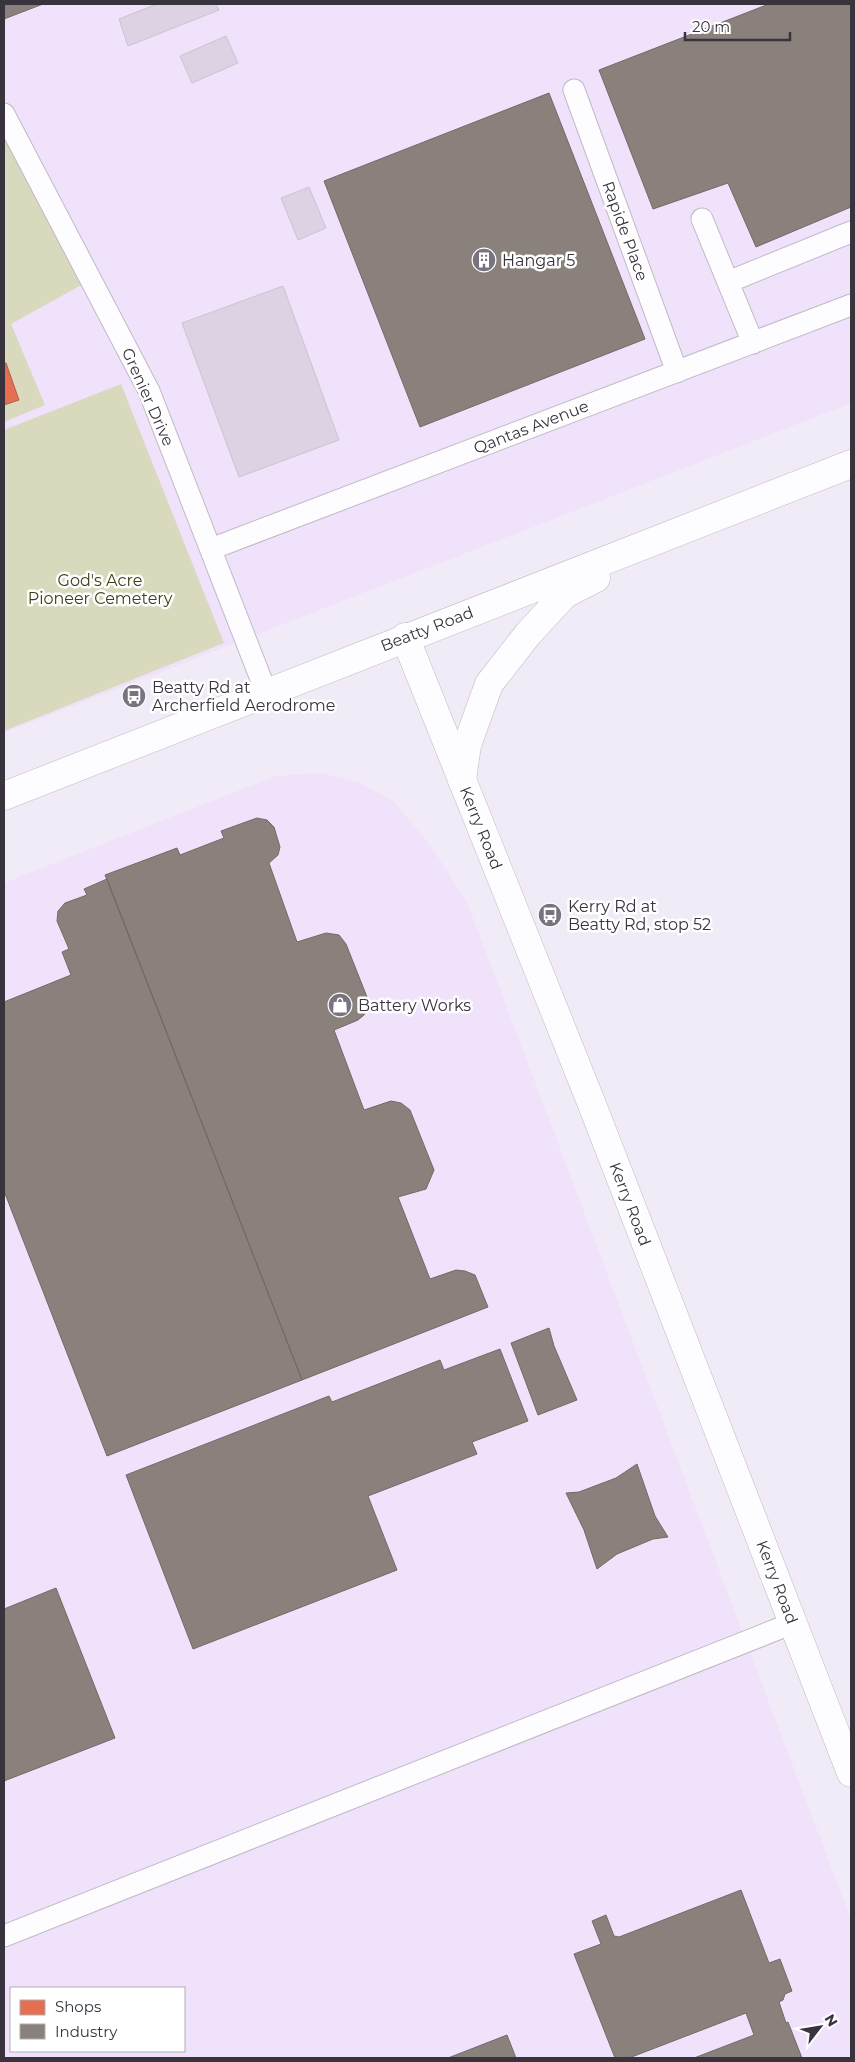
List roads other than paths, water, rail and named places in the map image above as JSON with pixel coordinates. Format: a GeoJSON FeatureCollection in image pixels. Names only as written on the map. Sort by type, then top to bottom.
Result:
{"type":"FeatureCollection","features":[{"type":"Feature","properties":{"kind":"main road","name":"Beatty Road"},"geometry":{"type":"LineString","coordinates":[[4,796],[405,637],[851,464]]}},
{"type":"Feature","properties":{"kind":"main road"},"geometry":{"type":"LineString","coordinates":[[462,780],[467,745],[489,684],[528,634],[565,594],[699,523]]}},
{"type":"Feature","properties":{"kind":"main road","name":"Kerry Road"},"geometry":{"type":"LineString","coordinates":[[405,637],[589,1098],[851,1773]]}},
{"type":"Feature","properties":{"kind":"lane","name":"Rapide Place"},"geometry":{"type":"LineString","coordinates":[[574,90],[677,372]]}},
{"type":"Feature","properties":{"kind":"lane","name":"Grenier Drive"},"geometry":{"type":"LineString","coordinates":[[5,120],[149,391],[266,692]]}},
{"type":"Feature","properties":{"kind":"lane"},"geometry":{"type":"LineString","coordinates":[[702,219],[753,342]]}},
{"type":"Feature","properties":{"kind":"lane"},"geometry":{"type":"LineString","coordinates":[[728,282],[851,232]]}},
{"type":"Feature","properties":{"kind":"lane","name":"Qantas Avenue"},"geometry":{"type":"LineString","coordinates":[[211,549],[851,305]]}},
{"type":"Feature","properties":{"kind":"lane"},"geometry":{"type":"LineString","coordinates":[[4,1936],[793,1623]]}},
{"type":"Feature","properties":{"kind":"place","name":"Hangar 5"},"geometry":{"type":"Point","coordinates":[484,260]}},
{"type":"Feature","properties":{"kind":"place","name":"Beatty Rd at Archerfield Aerodrome"},"geometry":{"type":"Point","coordinates":[134,696]}},
{"type":"Feature","properties":{"kind":"place","name":"Kerry Rd at Beatty Rd, stop 52"},"geometry":{"type":"Point","coordinates":[550,915]}},
{"type":"Feature","properties":{"kind":"place","name":"Battery Works"},"geometry":{"type":"Point","coordinates":[340,1005]}},
{"type":"Feature","properties":{"kind":"park label","name":"God's Acre Pioneer Cemetery"},"geometry":{"type":"Point","coordinates":[100,589]}}]}
